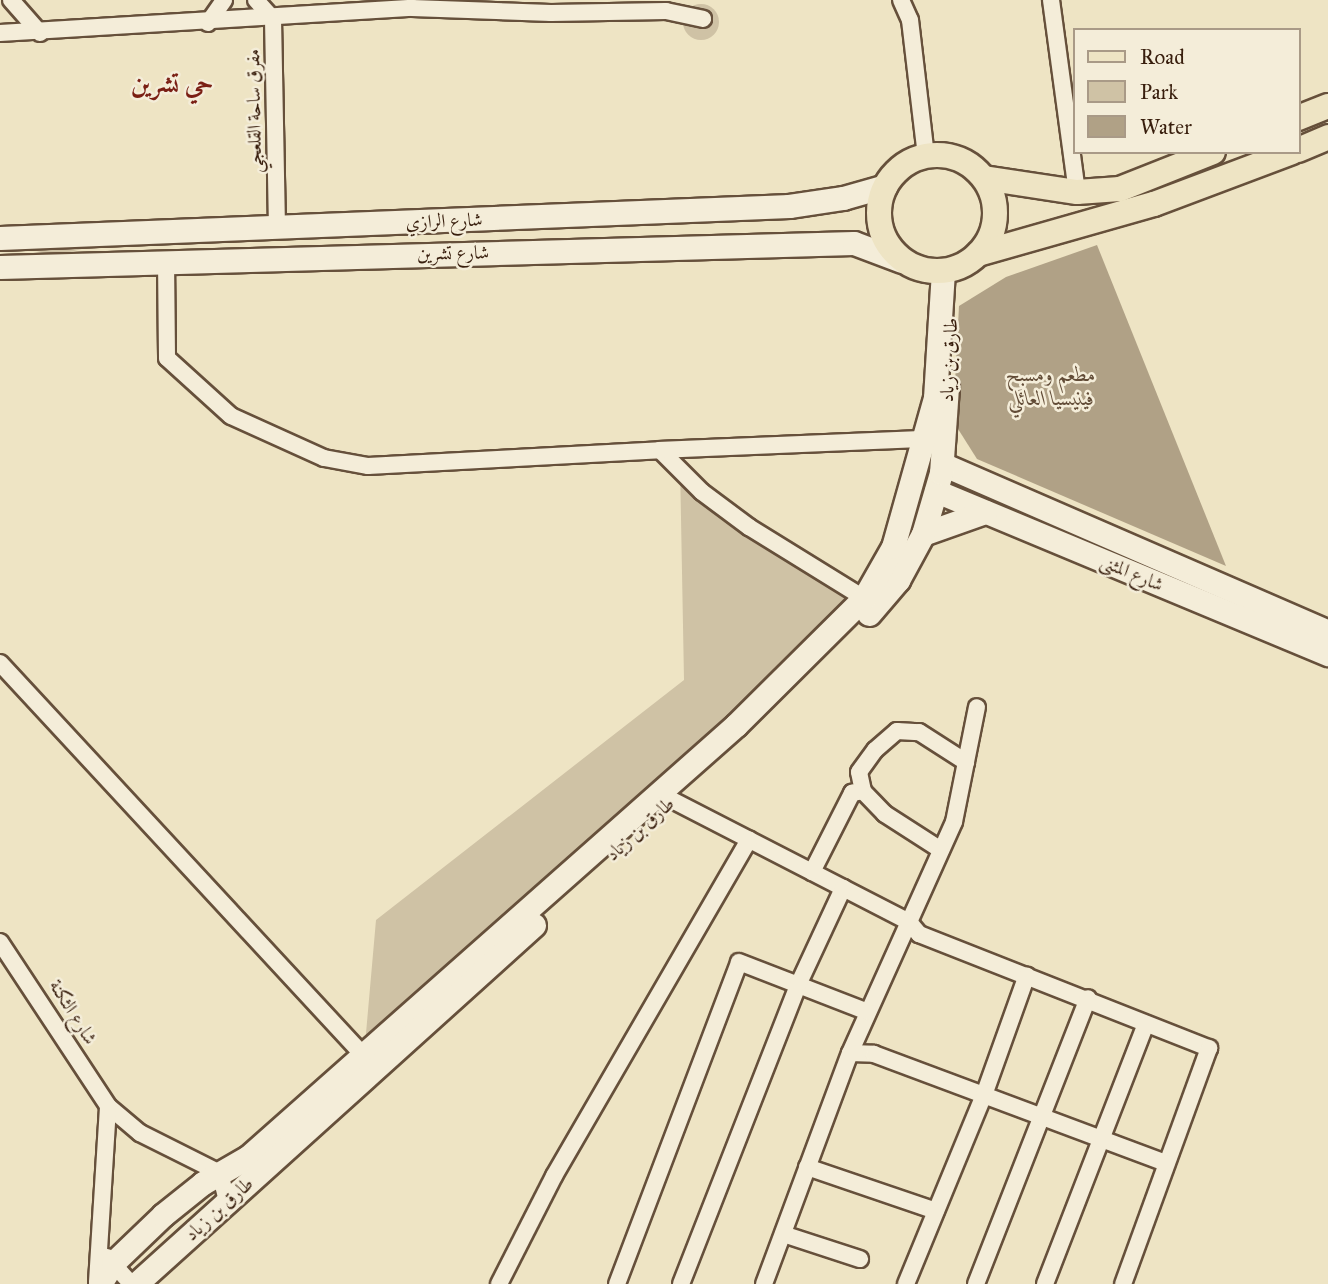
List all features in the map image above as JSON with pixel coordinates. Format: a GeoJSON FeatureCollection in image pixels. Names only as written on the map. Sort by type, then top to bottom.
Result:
{"type":"FeatureCollection","features":[{"type":"Feature","properties":{"kind":"main road"},"geometry":{"type":"LineString","coordinates":[[1300,117],[1328,106]]}},
{"type":"Feature","properties":{"kind":"main road"},"geometry":{"type":"LineString","coordinates":[[1300,149],[1328,138]]}},
{"type":"Feature","properties":{"kind":"main road"},"geometry":{"type":"LineString","coordinates":[[1208,154],[1120,189],[1077,192],[984,178],[954,157],[926,156],[907,163],[885,186],[879,226],[887,245],[902,261],[929,272],[949,270],[978,254],[1154,204],[1287,154]]}},
{"type":"Feature","properties":{"kind":"main road"},"geometry":{"type":"LineString","coordinates":[[978,254],[994,227],[994,200],[984,178]]}},
{"type":"Feature","properties":{"kind":"main road","name":"شارع الرازي"},"geometry":{"type":"LineString","coordinates":[[0,237],[789,206],[843,198],[885,186]]}},
{"type":"Feature","properties":{"kind":"main road","name":"شارع تشرين"},"geometry":{"type":"LineString","coordinates":[[0,267],[166,260],[854,243],[902,261]]}},
{"type":"Feature","properties":{"kind":"main road"},"geometry":{"type":"LineString","coordinates":[[915,477],[929,489],[939,458],[935,398],[949,270]]}},
{"type":"Feature","properties":{"kind":"main road"},"geometry":{"type":"LineString","coordinates":[[98,1284],[108,1258],[220,1173],[248,1157],[736,725],[864,598],[893,547],[915,477],[939,458]]}},
{"type":"Feature","properties":{"kind":"main road"},"geometry":{"type":"LineString","coordinates":[[939,458],[966,464],[981,482]]}},
{"type":"Feature","properties":{"kind":"main road","name":"شارع المثنى"},"geometry":{"type":"LineString","coordinates":[[939,458],[981,482],[1328,632]]}},
{"type":"Feature","properties":{"kind":"main road","name":"شارع المثنى"},"geometry":{"type":"LineString","coordinates":[[939,458],[985,512],[1328,654]]}},
{"type":"Feature","properties":{"kind":"main road","name":"طارق بن زياد"},"geometry":{"type":"LineString","coordinates":[[136,1284],[849,639],[898,580],[923,534],[939,458]]}},
{"type":"Feature","properties":{"kind":"main road"},"geometry":{"type":"LineString","coordinates":[[923,534],[985,512]]}},
{"type":"Feature","properties":{"kind":"street"},"geometry":{"type":"LineString","coordinates":[[11,0],[40,33]]}},
{"type":"Feature","properties":{"kind":"street"},"geometry":{"type":"LineString","coordinates":[[208,23],[224,0]]}},
{"type":"Feature","properties":{"kind":"street"},"geometry":{"type":"LineString","coordinates":[[256,0],[273,19]]}},
{"type":"Feature","properties":{"kind":"street"},"geometry":{"type":"LineString","coordinates":[[901,0],[910,19],[926,156]]}},
{"type":"Feature","properties":{"kind":"street"},"geometry":{"type":"LineString","coordinates":[[1051,0],[1077,192]]}},
{"type":"Feature","properties":{"kind":"street"},"geometry":{"type":"LineString","coordinates":[[0,33],[273,19],[408,4],[551,13],[666,11],[704,19]]}},
{"type":"Feature","properties":{"kind":"street","name":"مفرق ساحة القلعجي"},"geometry":{"type":"LineString","coordinates":[[273,19],[277,228]]}},
{"type":"Feature","properties":{"kind":"street"},"geometry":{"type":"LineString","coordinates":[[166,260],[167,358],[232,416],[324,458],[368,466],[660,450],[939,458]]}},
{"type":"Feature","properties":{"kind":"street"},"geometry":{"type":"LineString","coordinates":[[660,450],[702,492],[750,527],[864,598]]}},
{"type":"Feature","properties":{"kind":"street"},"geometry":{"type":"LineString","coordinates":[[0,663],[364,1056]]}},
{"type":"Feature","properties":{"kind":"street"},"geometry":{"type":"LineString","coordinates":[[764,1284],[850,1053],[954,822],[977,707]]}},
{"type":"Feature","properties":{"kind":"street"},"geometry":{"type":"LineString","coordinates":[[941,850],[885,814],[863,790],[859,772],[875,750],[898,731],[919,732],[966,762]]}},
{"type":"Feature","properties":{"kind":"street"},"geometry":{"type":"LineString","coordinates":[[812,872],[852,793],[863,790]]}},
{"type":"Feature","properties":{"kind":"street"},"geometry":{"type":"LineString","coordinates":[[672,800],[909,922],[919,934],[1088,998],[1209,1048],[1123,1284]]}},
{"type":"Feature","properties":{"kind":"street"},"geometry":{"type":"LineString","coordinates":[[499,1284],[554,1176],[748,839]]}},
{"type":"Feature","properties":{"kind":"street"},"geometry":{"type":"LineString","coordinates":[[681,1284],[799,983],[843,888]]}},
{"type":"Feature","properties":{"kind":"street","name":"شارع الثكنة"},"geometry":{"type":"LineString","coordinates":[[0,942],[108,1106],[141,1133],[220,1173]]}},
{"type":"Feature","properties":{"kind":"street"},"geometry":{"type":"LineString","coordinates":[[617,1284],[739,962],[799,983],[868,1012]]}},
{"type":"Feature","properties":{"kind":"street"},"geometry":{"type":"LineString","coordinates":[[906,1284],[984,1096],[1027,975]]}},
{"type":"Feature","properties":{"kind":"street"},"geometry":{"type":"LineString","coordinates":[[976,1284],[1088,998]]}},
{"type":"Feature","properties":{"kind":"street"},"geometry":{"type":"LineString","coordinates":[[1045,1284],[1146,1024]]}},
{"type":"Feature","properties":{"kind":"street"},"geometry":{"type":"LineString","coordinates":[[850,1053],[874,1054],[1167,1163]]}},
{"type":"Feature","properties":{"kind":"street"},"geometry":{"type":"LineString","coordinates":[[108,1106],[108,1258],[131,1284]]}},
{"type":"Feature","properties":{"kind":"street"},"geometry":{"type":"LineString","coordinates":[[807,1167],[936,1211]]}},
{"type":"Feature","properties":{"kind":"street"},"geometry":{"type":"LineString","coordinates":[[220,1173],[227,1201]]}},
{"type":"Feature","properties":{"kind":"street"},"geometry":{"type":"LineString","coordinates":[[783,1234],[860,1259]]}},
{"type":"Feature","properties":{"kind":"green space"},"geometry":{"type":"Polygon","coordinates":[[[701,4],[714,9],[719,22],[714,35],[701,40],[688,35],[683,22],[688,9],[701,4]]]}},
{"type":"Feature","properties":{"kind":"green space"},"geometry":{"type":"Polygon","coordinates":[[[81,241],[83,249],[4,268],[2,261],[81,241]]]}},
{"type":"Feature","properties":{"kind":"green space"},"geometry":{"type":"Polygon","coordinates":[[[680,464],[864,598],[364,1056],[376,920],[684,680],[680,464]]]}},
{"type":"Feature","properties":{"kind":"water","name":"مطعم ومسبح فينيسيا العائلي"},"geometry":{"type":"Polygon","coordinates":[[[1097,245],[1226,566],[977,459],[953,421],[959,306],[1006,277],[1097,245]]]}},
{"type":"Feature","properties":{"kind":"district","name":"حي تشرين"},"geometry":{"type":"Point","coordinates":[172,84]}}]}
